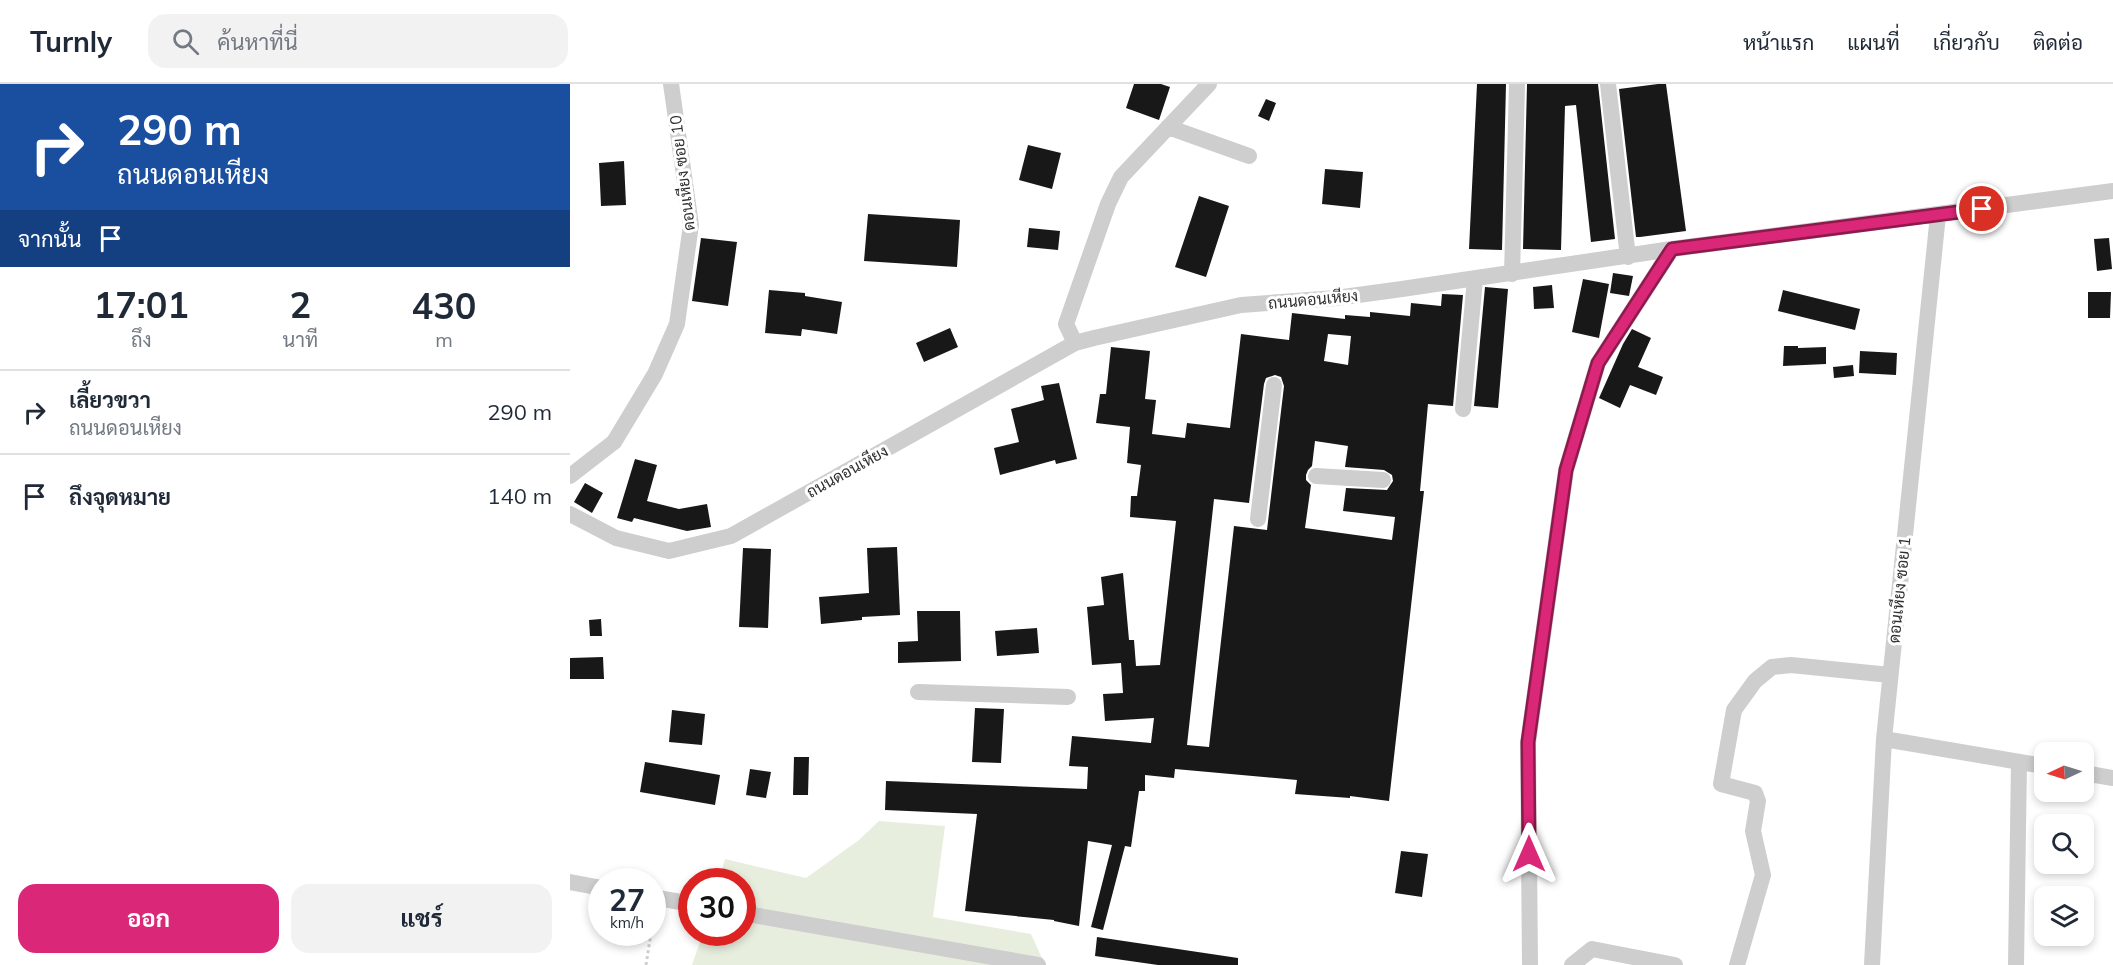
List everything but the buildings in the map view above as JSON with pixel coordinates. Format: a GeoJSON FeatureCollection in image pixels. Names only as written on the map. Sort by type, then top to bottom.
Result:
{"type":"FeatureCollection","features":[{"type":"Feature","properties":{"kind":"street","name":"ดอนเหียง ซอย 10"},"geometry":{"type":"LineString","coordinates":[[570,476],[614,442],[655,374],[676,324],[691,225],[671,84]]}},
{"type":"Feature","properties":{"kind":"street"},"geometry":{"type":"LineString","coordinates":[[1075,343],[1066,324],[1108,204],[1121,177],[1209,84]]}},
{"type":"Feature","properties":{"kind":"street"},"geometry":{"type":"LineString","coordinates":[[1512,273],[1517,84]]}},
{"type":"Feature","properties":{"kind":"street"},"geometry":{"type":"LineString","coordinates":[[1608,84],[1628,257]]}},
{"type":"Feature","properties":{"kind":"street"},"geometry":{"type":"LineString","coordinates":[[1168,127],[1249,156]]}},
{"type":"Feature","properties":{"kind":"street","name":"ถนนดอนเหียง"},"geometry":{"type":"LineString","coordinates":[[570,514],[616,538],[669,551],[731,536],[1075,343],[1241,305],[1335,298],[1672,249],[2113,191]]}},
{"type":"Feature","properties":{"kind":"street","name":"ดอนเหียง ซอย 1"},"geometry":{"type":"LineString","coordinates":[[1872,965],[1884,739],[1938,215]]}},
{"type":"Feature","properties":{"kind":"street"},"geometry":{"type":"LineString","coordinates":[[1530,965],[1528,742],[1566,470],[1598,363],[1672,249]]}},
{"type":"Feature","properties":{"kind":"street"},"geometry":{"type":"LineString","coordinates":[[1463,409],[1475,279]]}},
{"type":"Feature","properties":{"kind":"street"},"geometry":{"type":"LineString","coordinates":[[1258,519],[1274,385]]}},
{"type":"Feature","properties":{"kind":"street"},"geometry":{"type":"LineString","coordinates":[[1316,476],[1383,480]]}},
{"type":"Feature","properties":{"kind":"street"},"geometry":{"type":"LineString","coordinates":[[1737,965],[1763,875],[1753,831],[1758,801],[1755,793],[1722,784],[1734,710],[1755,681],[1772,667],[1791,665],[1890,675]]}},
{"type":"Feature","properties":{"kind":"street"},"geometry":{"type":"LineString","coordinates":[[918,692],[1068,697]]}},
{"type":"Feature","properties":{"kind":"street"},"geometry":{"type":"LineString","coordinates":[[1884,739],[2034,764]]}},
{"type":"Feature","properties":{"kind":"street"},"geometry":{"type":"LineString","coordinates":[[2016,965],[2019,762]]}},
{"type":"Feature","properties":{"kind":"street"},"geometry":{"type":"LineString","coordinates":[[2094,775],[2113,778]]}},
{"type":"Feature","properties":{"kind":"street"},"geometry":{"type":"LineString","coordinates":[[570,882],[588,885]]}},
{"type":"Feature","properties":{"kind":"street"},"geometry":{"type":"LineString","coordinates":[[756,915],[1038,965]]}},
{"type":"Feature","properties":{"kind":"street"},"geometry":{"type":"LineString","coordinates":[[1572,965],[1592,949],[1675,965]]}},
{"type":"Feature","properties":{"kind":"path"},"geometry":{"type":"LineString","coordinates":[[646,965],[649,946]]}},
{"type":"Feature","properties":{"kind":"green space"},"geometry":{"type":"Polygon","coordinates":[[[879,821],[945,826],[933,917],[1031,934],[1045,965],[692,965],[699,946],[756,946],[756,868],[722,868],[725,859],[806,878],[859,840],[879,821]]]}},
{"type":"Feature","properties":{"kind":"route"},"geometry":{"type":"LineString","coordinates":[[1529,854],[1528,742],[1566,470],[1598,363],[1672,249],[1982,209]]}}]}
